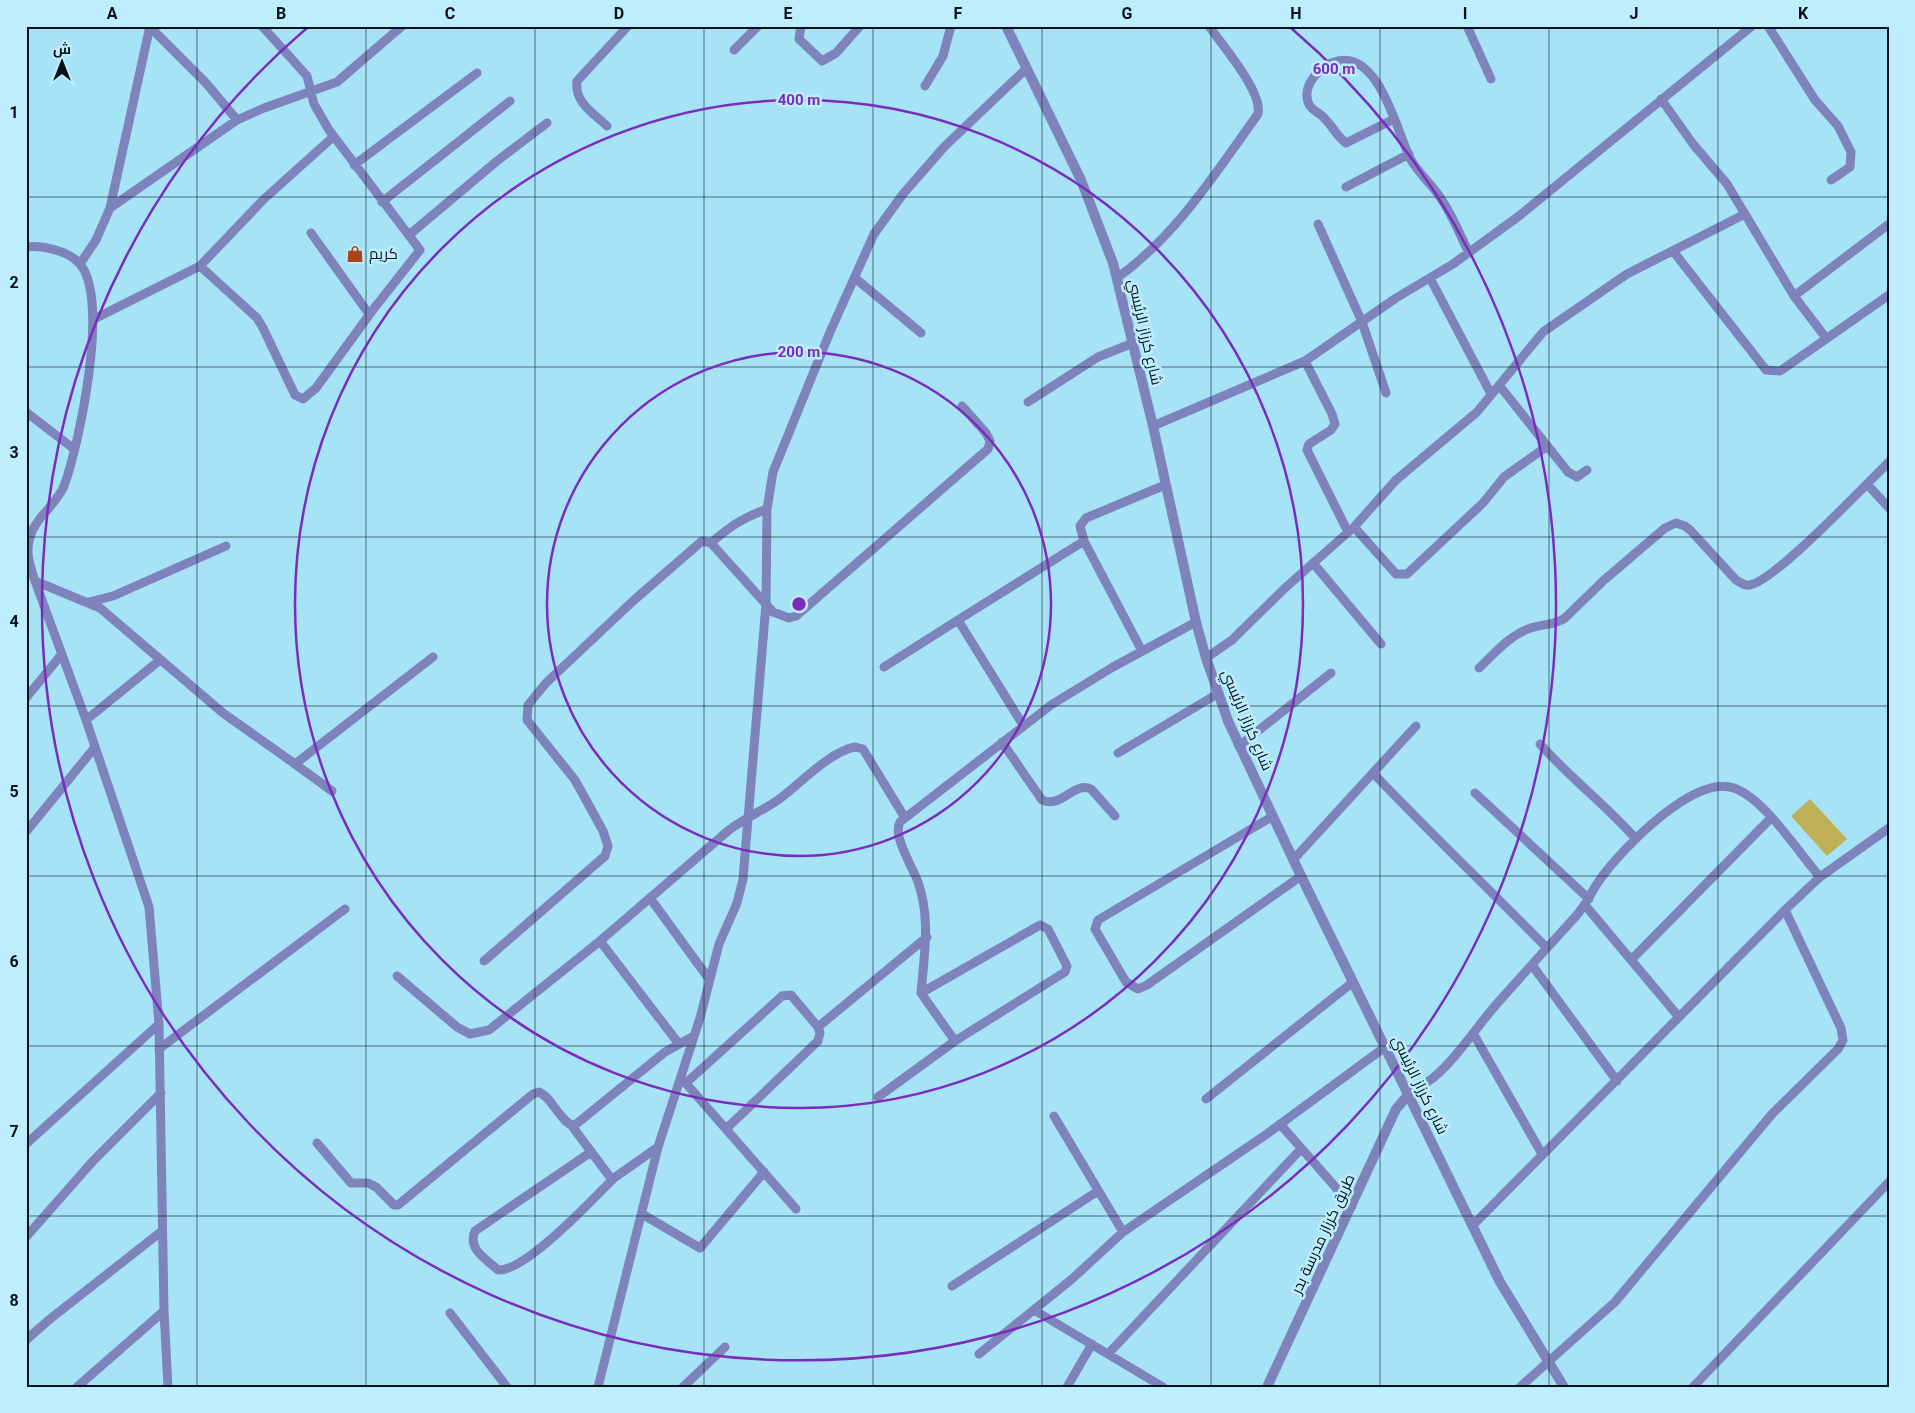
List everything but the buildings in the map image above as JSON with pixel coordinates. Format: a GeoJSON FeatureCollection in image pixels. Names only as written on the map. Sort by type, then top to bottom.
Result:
{"type":"FeatureCollection","features":[{"type":"Feature","properties":{"kind":"street"},"geometry":{"type":"LineString","coordinates":[[200,266],[257,318],[295,395],[303,399],[316,388],[369,314],[420,250],[333,137],[314,104],[307,76],[262,26]]}},
{"type":"Feature","properties":{"kind":"street"},"geometry":{"type":"LineString","coordinates":[[110,208],[140,185],[237,120],[264,108],[337,82],[347,76],[402,26]]}},
{"type":"Feature","properties":{"kind":"street"},"geometry":{"type":"LineString","coordinates":[[607,126],[581,102],[578,94],[578,81],[628,26]]}},
{"type":"Feature","properties":{"kind":"street"},"geometry":{"type":"LineString","coordinates":[[734,50],[758,26]]}},
{"type":"Feature","properties":{"kind":"street"},"geometry":{"type":"LineString","coordinates":[[801,26],[799,39],[820,59],[826,60],[836,53],[860,26]]}},
{"type":"Feature","properties":{"kind":"street"},"geometry":{"type":"LineString","coordinates":[[925,86],[943,56],[951,26]]}},
{"type":"Feature","properties":{"kind":"street","name":"شارع كرزاز الرئيسي"},"geometry":{"type":"LineString","coordinates":[[1006,26],[1081,180],[1117,278],[1153,426],[1196,622],[1206,658],[1239,746],[1500,1282],[1564,1387]]}},
{"type":"Feature","properties":{"kind":"street"},"geometry":{"type":"LineString","coordinates":[[1117,278],[1135,265],[1171,230],[1221,166],[1258,114],[1259,104],[1254,91],[1210,26]]}},
{"type":"Feature","properties":{"kind":"street"},"geometry":{"type":"LineString","coordinates":[[1467,26],[1491,79]]}},
{"type":"Feature","properties":{"kind":"street"},"geometry":{"type":"LineString","coordinates":[[1153,426],[1305,360],[1469,253],[1528,208],[1752,26]]}},
{"type":"Feature","properties":{"kind":"street"},"geometry":{"type":"LineString","coordinates":[[1768,26],[1815,100],[1838,126],[1849,146],[1852,158],[1850,167],[1831,180]]}},
{"type":"Feature","properties":{"kind":"street"},"geometry":{"type":"LineString","coordinates":[[150,27],[206,83],[237,120]]}},
{"type":"Feature","properties":{"kind":"street"},"geometry":{"type":"LineString","coordinates":[[80,264],[96,240],[110,208],[150,27]]}},
{"type":"Feature","properties":{"kind":"street"},"geometry":{"type":"LineString","coordinates":[[1394,119],[1346,144],[1322,116],[1310,108],[1306,95],[1308,88],[1314,77],[1334,62],[1343,60],[1356,62],[1372,75],[1394,119],[1413,163],[1446,206],[1469,253]]}},
{"type":"Feature","properties":{"kind":"street"},"geometry":{"type":"LineString","coordinates":[[598,1387],[658,1147],[694,1036],[719,944],[740,892],[766,604],[767,509],[773,472],[830,332],[874,234],[903,194],[965,126],[1027,68]]}},
{"type":"Feature","properties":{"kind":"street"},"geometry":{"type":"LineString","coordinates":[[354,165],[477,73]]}},
{"type":"Feature","properties":{"kind":"street"},"geometry":{"type":"LineString","coordinates":[[1661,99],[1693,144],[1727,184],[1794,296],[1826,338]]}},
{"type":"Feature","properties":{"kind":"street"},"geometry":{"type":"LineString","coordinates":[[382,202],[510,101]]}},
{"type":"Feature","properties":{"kind":"street"},"geometry":{"type":"LineString","coordinates":[[409,235],[497,161],[547,123]]}},
{"type":"Feature","properties":{"kind":"street"},"geometry":{"type":"LineString","coordinates":[[94,319],[200,266],[264,199],[333,137]]}},
{"type":"Feature","properties":{"kind":"street"},"geometry":{"type":"LineString","coordinates":[[1346,186],[1409,154]]}},
{"type":"Feature","properties":{"kind":"street"},"geometry":{"type":"LineString","coordinates":[[1206,658],[1232,640],[1313,563],[1351,530],[1396,480],[1477,412],[1543,332],[1612,283],[1745,214]]}},
{"type":"Feature","properties":{"kind":"street"},"geometry":{"type":"LineString","coordinates":[[1318,224],[1362,322],[1386,393]]}},
{"type":"Feature","properties":{"kind":"street"},"geometry":{"type":"LineString","coordinates":[[1794,296],[1889,224]]}},
{"type":"Feature","properties":{"kind":"street"},"geometry":{"type":"LineString","coordinates":[[311,232],[369,314]]}},
{"type":"Feature","properties":{"kind":"street"},"geometry":{"type":"LineString","coordinates":[[26,247],[49,248],[64,253],[80,264],[91,294],[94,319],[91,360],[81,423],[59,497],[31,534],[28,547],[29,564],[86,720],[149,907],[160,1049],[162,1231],[168,1387]]}},
{"type":"Feature","properties":{"kind":"street"},"geometry":{"type":"LineString","coordinates":[[1673,251],[1766,370],[1780,371],[1889,295]]}},
{"type":"Feature","properties":{"kind":"street"},"geometry":{"type":"LineString","coordinates":[[855,278],[921,333]]}},
{"type":"Feature","properties":{"kind":"street"},"geometry":{"type":"LineString","coordinates":[[1430,278],[1491,394]]}},
{"type":"Feature","properties":{"kind":"street"},"geometry":{"type":"LineString","coordinates":[[1028,402],[1098,357],[1133,343]]}},
{"type":"Feature","properties":{"kind":"street"},"geometry":{"type":"LineString","coordinates":[[1305,360],[1332,414],[1335,424],[1331,430],[1309,444],[1307,450],[1351,530],[1396,574],[1407,574],[1483,503],[1504,477],[1546,446]]}},
{"type":"Feature","properties":{"kind":"street"},"geometry":{"type":"LineString","coordinates":[[1499,385],[1546,446],[1573,476],[1581,475],[1587,470]]}},
{"type":"Feature","properties":{"kind":"street"},"geometry":{"type":"LineString","coordinates":[[484,961],[605,856],[608,846],[603,831],[576,780],[528,720],[528,704],[568,662],[700,542],[706,540],[711,543],[766,604],[780,616],[789,618],[796,616],[984,453],[990,440],[986,432],[962,406]]}},
{"type":"Feature","properties":{"kind":"street"},"geometry":{"type":"LineString","coordinates":[[26,412],[74,449]]}},
{"type":"Feature","properties":{"kind":"street"},"geometry":{"type":"LineString","coordinates":[[1479,668],[1518,634],[1527,629],[1558,623],[1603,581],[1671,525],[1676,523],[1685,526],[1736,580],[1743,585],[1753,584],[1786,561],[1889,462]]}},
{"type":"Feature","properties":{"kind":"street"},"geometry":{"type":"LineString","coordinates":[[1867,484],[1889,508]]}},
{"type":"Feature","properties":{"kind":"street"},"geometry":{"type":"LineString","coordinates":[[1142,651],[1080,530],[1082,522],[1086,518],[1165,485]]}},
{"type":"Feature","properties":{"kind":"street"},"geometry":{"type":"LineString","coordinates":[[711,543],[730,526],[767,509]]}},
{"type":"Feature","properties":{"kind":"street"},"geometry":{"type":"LineString","coordinates":[[884,668],[1084,541]]}},
{"type":"Feature","properties":{"kind":"street"},"geometry":{"type":"LineString","coordinates":[[88,602],[113,596],[226,546]]}},
{"type":"Feature","properties":{"kind":"street"},"geometry":{"type":"LineString","coordinates":[[1313,563],[1381,644]]}},
{"type":"Feature","properties":{"kind":"street"},"geometry":{"type":"LineString","coordinates":[[35,581],[88,602],[108,614],[234,722],[332,791]]}},
{"type":"Feature","properties":{"kind":"street"},"geometry":{"type":"LineString","coordinates":[[958,620],[1023,725]]}},
{"type":"Feature","properties":{"kind":"street"},"geometry":{"type":"LineString","coordinates":[[955,1041],[921,993],[927,937],[926,916],[919,886],[897,832],[900,822],[1051,704],[1196,622]]}},
{"type":"Feature","properties":{"kind":"street"},"geometry":{"type":"LineString","coordinates":[[26,698],[61,655]]}},
{"type":"Feature","properties":{"kind":"street"},"geometry":{"type":"LineString","coordinates":[[295,764],[433,657]]}},
{"type":"Feature","properties":{"kind":"street"},"geometry":{"type":"LineString","coordinates":[[86,720],[160,660]]}},
{"type":"Feature","properties":{"kind":"street"},"geometry":{"type":"LineString","coordinates":[[1239,746],[1331,673]]}},
{"type":"Feature","properties":{"kind":"street"},"geometry":{"type":"LineString","coordinates":[[1118,753],[1219,693]]}},
{"type":"Feature","properties":{"kind":"street"},"geometry":{"type":"LineString","coordinates":[[1293,860],[1416,726]]}},
{"type":"Feature","properties":{"kind":"street"},"geometry":{"type":"LineString","coordinates":[[1002,742],[1042,800],[1056,801],[1080,788],[1087,787],[1115,816]]}},
{"type":"Feature","properties":{"kind":"street"},"geometry":{"type":"LineString","coordinates":[[1540,744],[1565,771],[1611,812],[1636,839]]}},
{"type":"Feature","properties":{"kind":"street"},"geometry":{"type":"LineString","coordinates":[[397,976],[457,1027],[470,1034],[489,1030],[600,941],[748,816],[780,799],[844,750],[855,747],[864,749],[905,818]]}},
{"type":"Feature","properties":{"kind":"street"},"geometry":{"type":"LineString","coordinates":[[26,832],[95,748]]}},
{"type":"Feature","properties":{"kind":"street"},"geometry":{"type":"LineString","coordinates":[[1373,772],[1432,836],[1457,857],[1547,948]]}},
{"type":"Feature","properties":{"kind":"street"},"geometry":{"type":"LineString","coordinates":[[1408,1095],[1434,1077],[1587,902],[1601,877],[1636,839],[1687,798],[1717,786],[1733,788],[1748,795],[1771,818],[1820,877]]}},
{"type":"Feature","properties":{"kind":"street"},"geometry":{"type":"LineString","coordinates":[[1475,793],[1587,902],[1631,960],[1678,1016]]}},
{"type":"Feature","properties":{"kind":"street"},"geometry":{"type":"LineString","coordinates":[[1273,816],[1098,920],[1095,929],[1126,982],[1138,989],[1147,985],[1301,876]]}},
{"type":"Feature","properties":{"kind":"street"},"geometry":{"type":"LineString","coordinates":[[1631,960],[1771,818]]}},
{"type":"Feature","properties":{"kind":"street"},"geometry":{"type":"LineString","coordinates":[[1472,1226],[1785,910],[1820,877],[1889,828]]}},
{"type":"Feature","properties":{"kind":"street"},"geometry":{"type":"LineString","coordinates":[[650,898],[709,979]]}},
{"type":"Feature","properties":{"kind":"street"},"geometry":{"type":"LineString","coordinates":[[160,1049],[345,909]]}},
{"type":"Feature","properties":{"kind":"street"},"geometry":{"type":"LineString","coordinates":[[1520,1387],[1615,1302],[1772,1114],[1838,1049],[1843,1040],[1841,1028],[1785,910]]}},
{"type":"Feature","properties":{"kind":"street"},"geometry":{"type":"LineString","coordinates":[[878,1097],[955,1041],[1067,970],[1068,966],[1048,929],[1040,925],[921,993]]}},
{"type":"Feature","properties":{"kind":"street"},"geometry":{"type":"LineString","coordinates":[[818,1027],[927,937]]}},
{"type":"Feature","properties":{"kind":"street"},"geometry":{"type":"LineString","coordinates":[[600,941],[679,1044]]}},
{"type":"Feature","properties":{"kind":"street"},"geometry":{"type":"LineString","coordinates":[[1532,965],[1616,1081]]}},
{"type":"Feature","properties":{"kind":"street"},"geometry":{"type":"LineString","coordinates":[[1206,1099],[1353,982]]}},
{"type":"Feature","properties":{"kind":"street"},"geometry":{"type":"LineString","coordinates":[[686,1083],[784,995],[791,995],[818,1027],[820,1033],[818,1041],[726,1129]]}},
{"type":"Feature","properties":{"kind":"street"},"geometry":{"type":"LineString","coordinates":[[26,1144],[159,1024]]}},
{"type":"Feature","properties":{"kind":"street"},"geometry":{"type":"LineString","coordinates":[[1473,1033],[1542,1154]]}},
{"type":"Feature","properties":{"kind":"street"},"geometry":{"type":"LineString","coordinates":[[572,1126],[679,1044],[694,1036]]}},
{"type":"Feature","properties":{"kind":"street"},"geometry":{"type":"LineString","coordinates":[[979,1354],[1034,1310],[1123,1232],[1280,1124],[1385,1047]]}},
{"type":"Feature","properties":{"kind":"street"},"geometry":{"type":"LineString","coordinates":[[680,1076],[796,1209]]}},
{"type":"Feature","properties":{"kind":"street"},"geometry":{"type":"LineString","coordinates":[[317,1142],[351,1183],[368,1183],[376,1187],[394,1206],[398,1205],[533,1094],[539,1092],[545,1094],[572,1126],[610,1177],[614,1178]]}},
{"type":"Feature","properties":{"kind":"street"},"geometry":{"type":"LineString","coordinates":[[26,1237],[93,1161],[161,1093]]}},
{"type":"Feature","properties":{"kind":"street","name":"طريق كرزاز مدرسة بدر"},"geometry":{"type":"LineString","coordinates":[[1267,1387],[1396,1109],[1408,1095]]}},
{"type":"Feature","properties":{"kind":"street"},"geometry":{"type":"LineString","coordinates":[[1054,1116],[1123,1232]]}},
{"type":"Feature","properties":{"kind":"street"},"geometry":{"type":"LineString","coordinates":[[1280,1124],[1352,1206]]}},
{"type":"Feature","properties":{"kind":"street"},"geometry":{"type":"LineString","coordinates":[[591,1152],[474,1231],[471,1238],[472,1245],[498,1270],[509,1270],[543,1245],[614,1178],[658,1147]]}},
{"type":"Feature","properties":{"kind":"street"},"geometry":{"type":"LineString","coordinates":[[1108,1354],[1301,1149]]}},
{"type":"Feature","properties":{"kind":"street"},"geometry":{"type":"LineString","coordinates":[[642,1214],[700,1248],[764,1172]]}},
{"type":"Feature","properties":{"kind":"street"},"geometry":{"type":"LineString","coordinates":[[1693,1387],[1889,1182]]}},
{"type":"Feature","properties":{"kind":"street"},"geometry":{"type":"LineString","coordinates":[[952,1286],[1098,1191]]}},
{"type":"Feature","properties":{"kind":"street"},"geometry":{"type":"LineString","coordinates":[[26,1340],[162,1231]]}},
{"type":"Feature","properties":{"kind":"street"},"geometry":{"type":"LineString","coordinates":[[1034,1310],[1163,1387]]}},
{"type":"Feature","properties":{"kind":"street"},"geometry":{"type":"LineString","coordinates":[[77,1387],[164,1311]]}},
{"type":"Feature","properties":{"kind":"street"},"geometry":{"type":"LineString","coordinates":[[450,1313],[507,1387]]}},
{"type":"Feature","properties":{"kind":"street"},"geometry":{"type":"LineString","coordinates":[[1066,1387],[1092,1344]]}},
{"type":"Feature","properties":{"kind":"street"},"geometry":{"type":"LineString","coordinates":[[683,1387],[724,1347]]}},
{"type":"Feature","properties":{"kind":"shaded area"},"geometry":{"type":"Polygon","coordinates":[[[1810,799],[1847,839],[1827,856],[1791,816],[1810,799]]]}},
{"type":"Feature","properties":{"kind":"place","name":"كريم"},"geometry":{"type":"Point","coordinates":[355,254]}}]}
